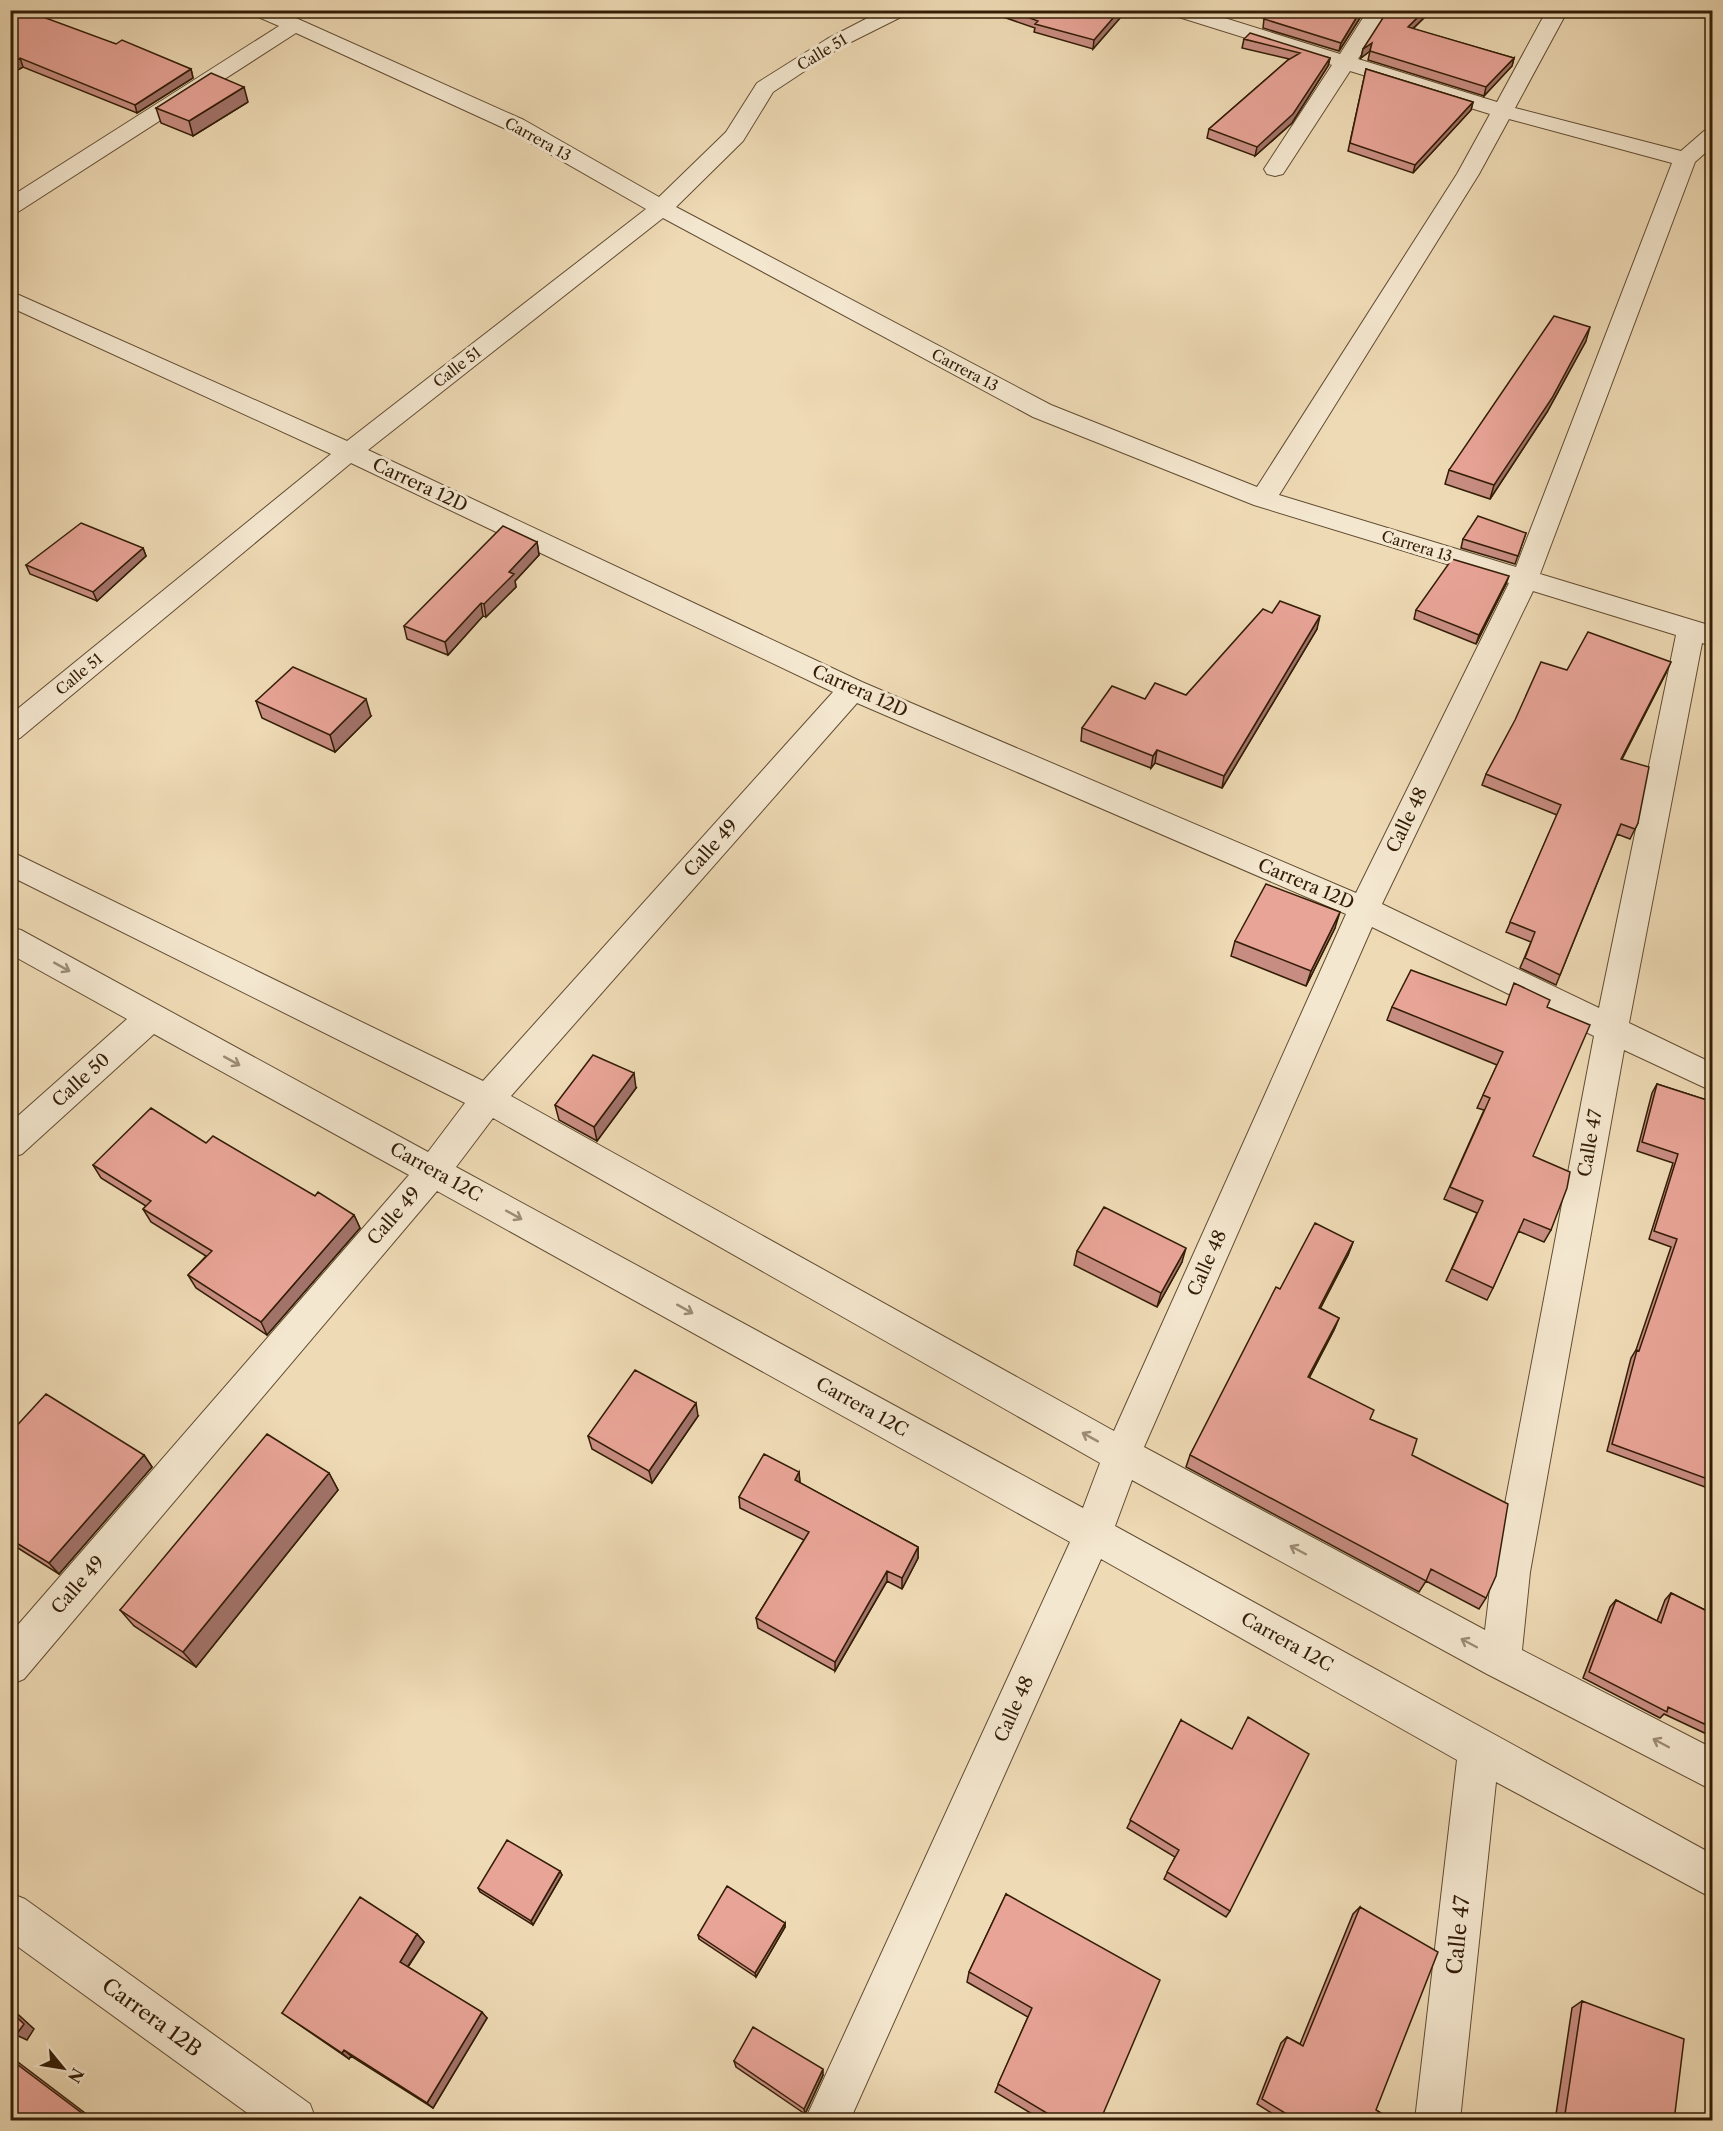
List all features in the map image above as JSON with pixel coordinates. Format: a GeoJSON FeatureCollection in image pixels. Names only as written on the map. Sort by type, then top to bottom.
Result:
{"type":"FeatureCollection","features":[{"type":"Feature","properties":{"kind":"street","name":"Carrera 13"},"geometry":{"type":"LineString","coordinates":[[258,10],[516,125],[661,208],[1042,411],[1263,499],[1702,632]]}},
{"type":"Feature","properties":{"kind":"street","name":"Calle 51"},"geometry":{"type":"LineString","coordinates":[[10,731],[349,452],[661,208],[735,136],[765,88],[834,43],[900,10]]}},
{"type":"Feature","properties":{"kind":"street"},"geometry":{"type":"LineString","coordinates":[[1176,10],[1503,111],[1685,159],[1713,136]]}},
{"type":"Feature","properties":{"kind":"street"},"geometry":{"type":"LineString","coordinates":[[1275,169],[1379,10]]}},
{"type":"Feature","properties":{"kind":"street"},"geometry":{"type":"LineString","coordinates":[[1263,499],[1468,174],[1558,10]]}},
{"type":"Feature","properties":{"kind":"street"},"geometry":{"type":"LineString","coordinates":[[10,207],[295,25]]}},
{"type":"Feature","properties":{"kind":"street","name":"Calle 48"},"geometry":{"type":"LineString","coordinates":[[827,2121],[1093,1534],[1122,1455],[1364,909],[1525,578],[1685,159]]}},
{"type":"Feature","properties":{"kind":"street","name":"Carrera 12D"},"geometry":{"type":"LineString","coordinates":[[10,298],[349,452],[852,689],[1364,909],[1611,1031],[1713,1078]]}},
{"type":"Feature","properties":{"kind":"street","name":"Calle 47"},"geometry":{"type":"LineString","coordinates":[[1502,1660],[1511,1572],[1611,1031],[1702,632]]}},
{"type":"Feature","properties":{"kind":"street","name":"Calle 49"},"geometry":{"type":"LineString","coordinates":[[10,1665],[433,1171],[488,1099],[852,689]]}},
{"type":"Feature","properties":{"kind":"street"},"geometry":{"type":"LineString","coordinates":[[10,862],[488,1099],[1122,1455],[1502,1660],[1713,1770]]}},
{"type":"Feature","properties":{"kind":"street","name":"Carrera 12C"},"geometry":{"type":"LineString","coordinates":[[10,939],[1713,1877]]}},
{"type":"Feature","properties":{"kind":"street","name":"Calle 50"},"geometry":{"type":"LineString","coordinates":[[10,1144],[151,1017]]}},
{"type":"Feature","properties":{"kind":"street","name":"Calle 47"},"geometry":{"type":"LineString","coordinates":[[1438,2121],[1479,1750]]}},
{"type":"Feature","properties":{"kind":"street","name":"Carrera 12B"},"geometry":{"type":"LineString","coordinates":[[10,1914],[294,2121]]}},
{"type":"Feature","properties":{"kind":"building"},"geometry":{"type":"Polygon","coordinates":[[[24,10],[116,44],[122,40],[191,69],[135,105],[20,58],[14,62],[10,61],[10,11],[24,10]]]}},
{"type":"Feature","properties":{"kind":"building"},"geometry":{"type":"Polygon","coordinates":[[[1008,10],[1120,10],[1094,40],[1035,24],[1038,21],[1008,10]]]}},
{"type":"Feature","properties":{"kind":"building"},"geometry":{"type":"Polygon","coordinates":[[[1273,10],[1361,10],[1341,43],[1264,19],[1273,10]]]}},
{"type":"Feature","properties":{"kind":"building"},"geometry":{"type":"Polygon","coordinates":[[[1388,10],[1425,10],[1408,27],[1514,58],[1486,87],[1370,51],[1372,43],[1363,49],[1388,10]]]}},
{"type":"Feature","properties":{"kind":"building"},"geometry":{"type":"Polygon","coordinates":[[[1250,33],[1330,58],[1293,114],[1257,147],[1209,129],[1288,60],[1300,53],[1244,39],[1250,33]]]}},
{"type":"Feature","properties":{"kind":"building"},"geometry":{"type":"Polygon","coordinates":[[[1366,69],[1473,102],[1415,165],[1350,143],[1366,69]]]}},
{"type":"Feature","properties":{"kind":"building"},"geometry":{"type":"Polygon","coordinates":[[[211,73],[244,87],[189,121],[156,108],[211,73]]]}},
{"type":"Feature","properties":{"kind":"building"},"geometry":{"type":"Polygon","coordinates":[[[1554,316],[1590,327],[1552,398],[1494,485],[1449,470],[1554,316]]]}},
{"type":"Feature","properties":{"kind":"building"},"geometry":{"type":"Polygon","coordinates":[[[1478,516],[1526,533],[1518,556],[1463,539],[1478,516]]]}},
{"type":"Feature","properties":{"kind":"building"},"geometry":{"type":"Polygon","coordinates":[[[81,523],[143,548],[93,592],[26,565],[81,523]]]}},
{"type":"Feature","properties":{"kind":"building"},"geometry":{"type":"Polygon","coordinates":[[[503,526],[537,542],[509,572],[514,574],[484,604],[481,603],[445,642],[404,626],[503,526]]]}},
{"type":"Feature","properties":{"kind":"building"},"geometry":{"type":"Polygon","coordinates":[[[1452,559],[1509,576],[1479,635],[1416,610],[1452,559]]]}},
{"type":"Feature","properties":{"kind":"building"},"geometry":{"type":"Polygon","coordinates":[[[1280,601],[1320,616],[1224,776],[1157,750],[1153,756],[1082,728],[1112,686],[1145,699],[1155,683],[1186,695],[1263,609],[1272,613],[1280,601]]]}},
{"type":"Feature","properties":{"kind":"building"},"geometry":{"type":"Polygon","coordinates":[[[1588,632],[1671,662],[1621,759],[1649,767],[1638,823],[1635,829],[1621,824],[1560,975],[1525,958],[1535,932],[1510,922],[1561,805],[1486,774],[1515,720],[1541,662],[1567,670],[1588,632]]]}},
{"type":"Feature","properties":{"kind":"building"},"geometry":{"type":"Polygon","coordinates":[[[293,667],[366,699],[330,735],[256,701],[293,667]]]}},
{"type":"Feature","properties":{"kind":"building"},"geometry":{"type":"Polygon","coordinates":[[[1266,884],[1340,912],[1311,971],[1235,941],[1266,884]]]}},
{"type":"Feature","properties":{"kind":"building"},"geometry":{"type":"Polygon","coordinates":[[[1411,970],[1506,1005],[1514,983],[1550,1000],[1547,1007],[1590,1025],[1533,1156],[1570,1172],[1567,1188],[1551,1230],[1524,1219],[1493,1288],[1452,1269],[1483,1201],[1450,1187],[1490,1098],[1483,1095],[1503,1052],[1392,1007],[1411,970]]]}},
{"type":"Feature","properties":{"kind":"building"},"geometry":{"type":"Polygon","coordinates":[[[593,1055],[634,1073],[594,1127],[555,1105],[593,1055]]]}},
{"type":"Feature","properties":{"kind":"building"},"geometry":{"type":"Polygon","coordinates":[[[1657,1084],[1713,1102],[1713,1481],[1612,1444],[1637,1350],[1639,1351],[1677,1239],[1654,1231],[1678,1154],[1642,1142],[1657,1084]]]}},
{"type":"Feature","properties":{"kind":"building"},"geometry":{"type":"Polygon","coordinates":[[[151,1108],[206,1143],[213,1136],[315,1196],[318,1192],[354,1215],[261,1322],[188,1275],[212,1251],[143,1209],[151,1201],[93,1165],[151,1108]]]}},
{"type":"Feature","properties":{"kind":"building"},"geometry":{"type":"Polygon","coordinates":[[[1104,1207],[1186,1248],[1161,1293],[1077,1251],[1104,1207]]]}},
{"type":"Feature","properties":{"kind":"building"},"geometry":{"type":"Polygon","coordinates":[[[1315,1223],[1353,1242],[1319,1308],[1339,1318],[1308,1377],[1374,1410],[1370,1419],[1417,1439],[1412,1455],[1508,1504],[1496,1576],[1486,1598],[1431,1569],[1426,1581],[1190,1455],[1276,1287],[1280,1289],[1315,1223]]]}},
{"type":"Feature","properties":{"kind":"building"},"geometry":{"type":"Polygon","coordinates":[[[635,1370],[696,1403],[649,1471],[588,1436],[635,1370]]]}},
{"type":"Feature","properties":{"kind":"building"},"geometry":{"type":"Polygon","coordinates":[[[46,1394],[144,1455],[49,1563],[10,1539],[10,1433],[46,1394]]]}},
{"type":"Feature","properties":{"kind":"building"},"geometry":{"type":"Polygon","coordinates":[[[267,1434],[329,1473],[183,1652],[120,1610],[267,1434]]]}},
{"type":"Feature","properties":{"kind":"building"},"geometry":{"type":"Polygon","coordinates":[[[764,1454],[799,1472],[795,1480],[918,1547],[902,1578],[887,1571],[835,1662],[756,1618],[809,1532],[739,1497],[764,1454]]]}},
{"type":"Feature","properties":{"kind":"building"},"geometry":{"type":"Polygon","coordinates":[[[1671,1593],[1713,1614],[1713,1728],[1668,1707],[1667,1712],[1589,1672],[1616,1600],[1661,1623],[1671,1593]]]}},
{"type":"Feature","properties":{"kind":"building"},"geometry":{"type":"Polygon","coordinates":[[[1248,1717],[1309,1754],[1230,1911],[1167,1872],[1179,1850],[1130,1820],[1181,1720],[1232,1749],[1248,1717]]]}},
{"type":"Feature","properties":{"kind":"building"},"geometry":{"type":"Polygon","coordinates":[[[507,1840],[560,1871],[531,1921],[478,1888],[507,1840]]]}},
{"type":"Feature","properties":{"kind":"building"},"geometry":{"type":"Polygon","coordinates":[[[727,1886],[785,1923],[755,1973],[698,1935],[727,1886]]]}},
{"type":"Feature","properties":{"kind":"building"},"geometry":{"type":"Polygon","coordinates":[[[1006,1894],[1160,1980],[1100,2121],[1060,2121],[998,2084],[1032,2008],[969,1972],[1006,1894]]]}},
{"type":"Feature","properties":{"kind":"building"},"geometry":{"type":"Polygon","coordinates":[[[360,1897],[417,1934],[400,1962],[482,2012],[427,2103],[344,2050],[342,2053],[282,2013],[360,1897]]]}},
{"type":"Feature","properties":{"kind":"building"},"geometry":{"type":"Polygon","coordinates":[[[1360,1907],[1438,1952],[1376,2110],[1393,2121],[1294,2121],[1295,2119],[1262,2099],[1287,2037],[1303,2046],[1360,1907]]]}},
{"type":"Feature","properties":{"kind":"building"},"geometry":{"type":"Polygon","coordinates":[[[1582,2001],[1684,2039],[1674,2121],[1564,2121],[1582,2001]]]}},
{"type":"Feature","properties":{"kind":"building"},"geometry":{"type":"Polygon","coordinates":[[[10,2011],[24,2024],[16,2035],[10,2032],[10,2011]]]}},
{"type":"Feature","properties":{"kind":"building"},"geometry":{"type":"Polygon","coordinates":[[[753,2027],[823,2069],[804,2109],[734,2061],[753,2027]]]}},
{"type":"Feature","properties":{"kind":"building"},"geometry":{"type":"Polygon","coordinates":[[[10,2059],[83,2114],[79,2121],[10,2121],[10,2059]]]}}]}
